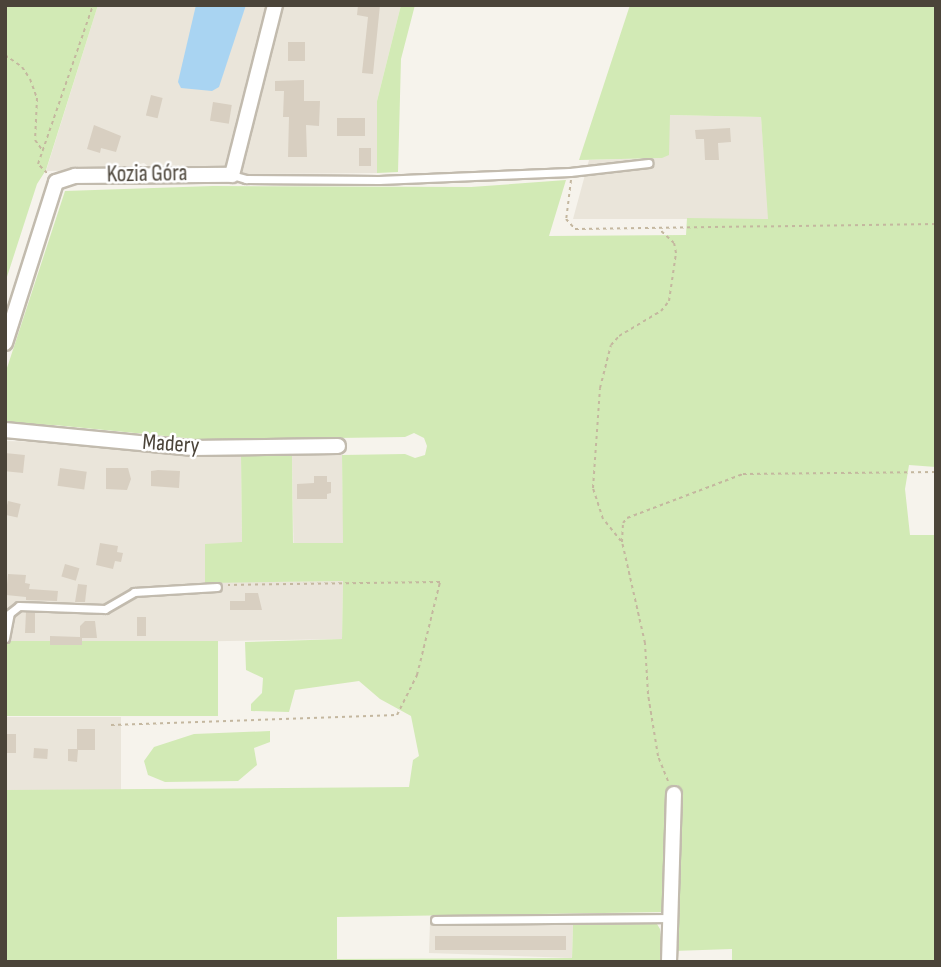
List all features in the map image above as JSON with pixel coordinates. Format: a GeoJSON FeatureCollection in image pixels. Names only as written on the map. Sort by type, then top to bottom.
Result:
{"type":"FeatureCollection","features":[{"type":"Feature","properties":{"kind":"street"},"geometry":{"type":"LineString","coordinates":[[232,175],[275,5]]}},
{"type":"Feature","properties":{"kind":"street","name":"Kozia Góra"},"geometry":{"type":"LineString","coordinates":[[56,182],[75,176],[232,175]]}},
{"type":"Feature","properties":{"kind":"street"},"geometry":{"type":"LineString","coordinates":[[5,343],[56,182]]}},
{"type":"Feature","properties":{"kind":"street","name":"Madery"},"geometry":{"type":"LineString","coordinates":[[5,430],[193,448],[338,446]]}},
{"type":"Feature","properties":{"kind":"street"},"geometry":{"type":"LineString","coordinates":[[669,962],[674,874],[674,794]]}},
{"type":"Feature","properties":{"kind":"lane"},"geometry":{"type":"LineString","coordinates":[[232,175],[246,179],[379,180],[570,172],[648,163]]}},
{"type":"Feature","properties":{"kind":"lane"},"geometry":{"type":"LineString","coordinates":[[5,638],[10,613],[19,606],[105,609],[134,593],[216,587]]}},
{"type":"Feature","properties":{"kind":"lane"},"geometry":{"type":"LineString","coordinates":[[435,920],[670,918]]}},
{"type":"Feature","properties":{"kind":"path"},"geometry":{"type":"LineString","coordinates":[[56,182],[38,164],[93,5]]}},
{"type":"Feature","properties":{"kind":"path"},"geometry":{"type":"LineString","coordinates":[[5,55],[22,67],[30,79],[37,98],[35,140],[43,150]]}},
{"type":"Feature","properties":{"kind":"path"},"geometry":{"type":"LineString","coordinates":[[570,172],[566,219],[575,229],[936,224]]}},
{"type":"Feature","properties":{"kind":"path"},"geometry":{"type":"LineString","coordinates":[[621,542],[603,519],[593,488],[600,388],[611,345],[619,336],[661,311],[669,301],[676,253],[674,243],[658,228]]}},
{"type":"Feature","properties":{"kind":"path"},"geometry":{"type":"LineString","coordinates":[[674,794],[658,756],[648,694],[645,643],[621,542],[623,523],[627,518],[743,474],[936,472]]}},
{"type":"Feature","properties":{"kind":"path"},"geometry":{"type":"LineString","coordinates":[[111,725],[397,715],[417,675],[440,582],[216,587]]}},
{"type":"Feature","properties":{"kind":"shaded area"},"geometry":{"type":"Polygon","coordinates":[[[98,5],[268,5],[228,167],[152,169],[144,163],[113,170],[46,171],[98,5]]]}},
{"type":"Feature","properties":{"kind":"shaded area"},"geometry":{"type":"Polygon","coordinates":[[[282,5],[401,5],[377,101],[377,173],[243,174],[241,171],[282,5]]]}},
{"type":"Feature","properties":{"kind":"shaded area"},"geometry":{"type":"Polygon","coordinates":[[[669,115],[761,117],[769,219],[573,219],[589,160],[662,158],[669,115]]]}},
{"type":"Feature","properties":{"kind":"shaded area"},"geometry":{"type":"Polygon","coordinates":[[[5,441],[49,442],[190,457],[241,456],[242,543],[205,582],[343,581],[342,639],[5,645],[5,441]]]}},
{"type":"Feature","properties":{"kind":"shaded area"},"geometry":{"type":"Polygon","coordinates":[[[342,455],[344,543],[294,544],[292,456],[342,455]]]}},
{"type":"Feature","properties":{"kind":"shaded area"},"geometry":{"type":"Polygon","coordinates":[[[5,717],[121,717],[121,790],[5,790],[5,717]]]}},
{"type":"Feature","properties":{"kind":"shaded area"},"geometry":{"type":"Polygon","coordinates":[[[430,920],[573,925],[572,958],[429,953],[430,920]]]}},
{"type":"Feature","properties":{"kind":"green space"},"geometry":{"type":"Polygon","coordinates":[[[5,5],[98,5],[46,170],[37,184],[5,283],[5,5]]]}},
{"type":"Feature","properties":{"kind":"green space"},"geometry":{"type":"Polygon","coordinates":[[[401,5],[415,5],[401,59],[398,172],[377,173],[377,101],[401,5]]]}},
{"type":"Feature","properties":{"kind":"green space"},"geometry":{"type":"Polygon","coordinates":[[[630,5],[936,5],[936,467],[909,465],[905,489],[910,535],[936,535],[936,962],[732,962],[732,949],[673,951],[679,885],[678,785],[671,786],[666,912],[337,917],[337,959],[572,958],[573,925],[657,924],[660,929],[663,962],[5,962],[5,790],[409,787],[413,760],[419,756],[411,716],[380,699],[359,681],[295,690],[289,712],[251,711],[251,704],[262,693],[263,678],[246,670],[245,642],[342,639],[343,581],[205,583],[205,544],[242,542],[241,456],[292,456],[293,543],[343,543],[342,455],[405,454],[415,458],[425,455],[427,446],[424,438],[414,433],[405,437],[206,440],[54,425],[5,424],[5,374],[65,191],[213,186],[471,187],[566,180],[549,236],[686,235],[687,218],[768,219],[761,117],[670,115],[669,155],[662,158],[579,160],[630,5]]]}},
{"type":"Feature","properties":{"kind":"green space"},"geometry":{"type":"Polygon","coordinates":[[[5,641],[218,641],[218,716],[5,716],[5,641]]]}},
{"type":"Feature","properties":{"kind":"green space"},"geometry":{"type":"Polygon","coordinates":[[[270,731],[270,742],[254,748],[257,765],[238,781],[165,782],[148,775],[144,761],[154,747],[194,734],[270,731]]]}},
{"type":"Feature","properties":{"kind":"water"},"geometry":{"type":"Polygon","coordinates":[[[196,5],[246,5],[219,87],[212,91],[181,88],[178,82],[196,5]]]}},
{"type":"Feature","properties":{"kind":"building"},"geometry":{"type":"Polygon","coordinates":[[[358,5],[380,5],[373,74],[362,73],[368,17],[357,15],[358,5]]]}},
{"type":"Feature","properties":{"kind":"building"},"geometry":{"type":"Polygon","coordinates":[[[288,42],[305,42],[305,61],[288,61],[288,42]]]}},
{"type":"Feature","properties":{"kind":"building"},"geometry":{"type":"Polygon","coordinates":[[[304,80],[304,101],[320,101],[319,126],[306,125],[307,157],[288,157],[289,117],[283,117],[284,91],[275,91],[275,81],[304,80]]]}},
{"type":"Feature","properties":{"kind":"building"},"geometry":{"type":"Polygon","coordinates":[[[151,95],[163,98],[158,118],[146,115],[151,95]]]}},
{"type":"Feature","properties":{"kind":"building"},"geometry":{"type":"Polygon","coordinates":[[[213,102],[232,105],[229,124],[210,121],[213,102]]]}},
{"type":"Feature","properties":{"kind":"building"},"geometry":{"type":"Polygon","coordinates":[[[337,118],[365,118],[365,136],[337,136],[337,118]]]}},
{"type":"Feature","properties":{"kind":"building"},"geometry":{"type":"Polygon","coordinates":[[[94,125],[121,136],[116,152],[101,148],[100,153],[87,149],[94,125]]]}},
{"type":"Feature","properties":{"kind":"building"},"geometry":{"type":"Polygon","coordinates":[[[730,128],[731,142],[718,143],[719,160],[705,160],[704,139],[696,139],[695,130],[730,128]]]}},
{"type":"Feature","properties":{"kind":"building"},"geometry":{"type":"Polygon","coordinates":[[[359,148],[371,148],[371,166],[359,166],[359,148]]]}},
{"type":"Feature","properties":{"kind":"building"},"geometry":{"type":"Polygon","coordinates":[[[5,453],[25,455],[23,473],[5,471],[5,453]]]}},
{"type":"Feature","properties":{"kind":"building"},"geometry":{"type":"Polygon","coordinates":[[[60,468],[87,472],[84,490],[57,486],[60,468]]]}},
{"type":"Feature","properties":{"kind":"building"},"geometry":{"type":"Polygon","coordinates":[[[106,468],[128,468],[131,479],[127,490],[106,489],[106,468]]]}},
{"type":"Feature","properties":{"kind":"building"},"geometry":{"type":"Polygon","coordinates":[[[151,471],[180,471],[179,488],[151,486],[151,471]]]}},
{"type":"Feature","properties":{"kind":"building"},"geometry":{"type":"Polygon","coordinates":[[[314,476],[327,476],[327,482],[331,482],[331,493],[327,494],[327,499],[297,499],[297,484],[314,483],[314,476]]]}},
{"type":"Feature","properties":{"kind":"building"},"geometry":{"type":"Polygon","coordinates":[[[8,501],[21,504],[18,518],[5,515],[8,501]]]}},
{"type":"Feature","properties":{"kind":"building"},"geometry":{"type":"Polygon","coordinates":[[[100,543],[118,546],[117,552],[123,553],[121,562],[115,561],[113,569],[96,565],[100,543]]]}},
{"type":"Feature","properties":{"kind":"building"},"geometry":{"type":"Polygon","coordinates":[[[65,564],[79,568],[76,581],[61,576],[65,564]]]}},
{"type":"Feature","properties":{"kind":"building"},"geometry":{"type":"Polygon","coordinates":[[[8,574],[26,575],[25,583],[30,584],[29,589],[58,591],[57,601],[26,600],[26,597],[6,595],[8,574]]]}},
{"type":"Feature","properties":{"kind":"building"},"geometry":{"type":"Polygon","coordinates":[[[78,584],[87,585],[85,602],[75,602],[78,584]]]}},
{"type":"Feature","properties":{"kind":"building"},"geometry":{"type":"Polygon","coordinates":[[[245,593],[258,593],[262,610],[230,610],[230,601],[245,601],[245,593]]]}},
{"type":"Feature","properties":{"kind":"building"},"geometry":{"type":"Polygon","coordinates":[[[26,612],[35,613],[35,633],[25,633],[26,612]]]}},
{"type":"Feature","properties":{"kind":"building"},"geometry":{"type":"Polygon","coordinates":[[[137,617],[146,617],[146,636],[137,636],[137,617]]]}},
{"type":"Feature","properties":{"kind":"building"},"geometry":{"type":"Polygon","coordinates":[[[85,621],[95,621],[97,638],[82,638],[82,645],[50,645],[50,636],[80,637],[80,626],[85,621]]]}},
{"type":"Feature","properties":{"kind":"building"},"geometry":{"type":"Polygon","coordinates":[[[77,729],[95,729],[95,750],[78,750],[77,762],[68,761],[68,749],[77,749],[77,729]]]}},
{"type":"Feature","properties":{"kind":"building"},"geometry":{"type":"Polygon","coordinates":[[[5,734],[16,734],[16,753],[5,753],[5,734]]]}},
{"type":"Feature","properties":{"kind":"building"},"geometry":{"type":"Polygon","coordinates":[[[34,748],[48,749],[47,759],[33,758],[34,748]]]}},
{"type":"Feature","properties":{"kind":"building"},"geometry":{"type":"Polygon","coordinates":[[[435,936],[566,936],[566,950],[435,950],[435,936]]]}}]}
